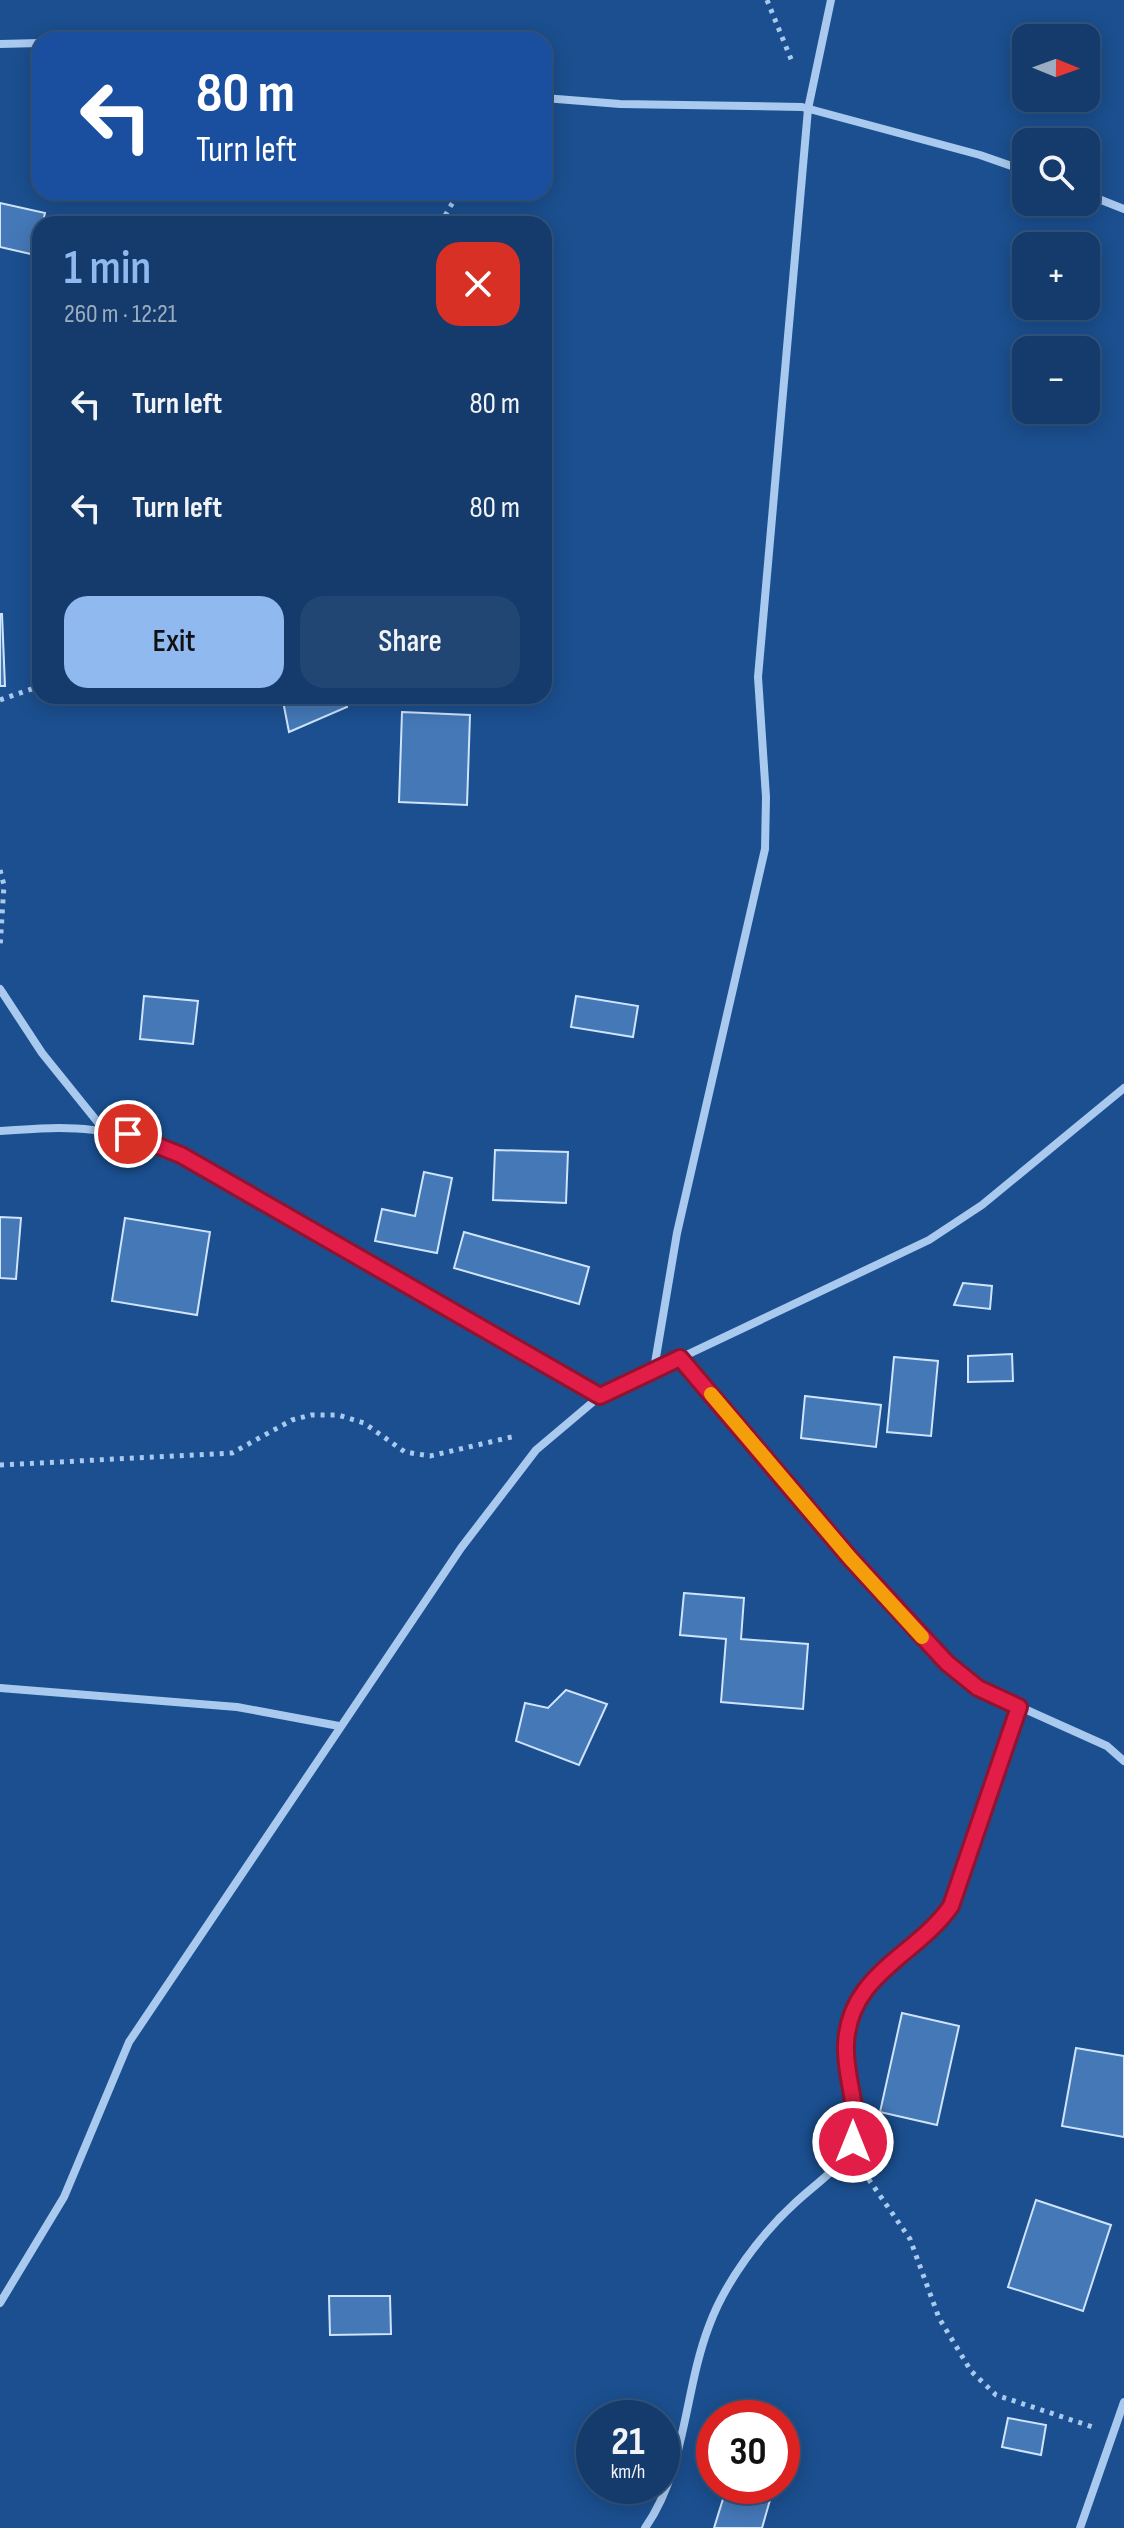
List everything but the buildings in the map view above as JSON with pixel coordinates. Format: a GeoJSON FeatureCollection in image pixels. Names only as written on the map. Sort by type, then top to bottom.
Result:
{"type":"FeatureCollection","features":[{"type":"Feature","properties":{"kind":"street"},"geometry":{"type":"LineString","coordinates":[[654,1369],[677,1233],[765,849],[766,797],[758,677],[809,105],[831,0]]}},
{"type":"Feature","properties":{"kind":"street"},"geometry":{"type":"LineString","coordinates":[[0,44],[32,43]]}},
{"type":"Feature","properties":{"kind":"street"},"geometry":{"type":"LineString","coordinates":[[552,99],[620,104],[809,105],[1012,166]]}},
{"type":"Feature","properties":{"kind":"street"},"geometry":{"type":"LineString","coordinates":[[1100,200],[1124,209]]}},
{"type":"Feature","properties":{"kind":"street"},"geometry":{"type":"LineString","coordinates":[[0,989],[42,1053],[105,1130]]}},
{"type":"Feature","properties":{"kind":"street"},"geometry":{"type":"LineString","coordinates":[[0,2303],[64,2197],[129,2042],[461,1548],[536,1450],[600,1396],[929,1240],[982,1205],[1124,1088]]}},
{"type":"Feature","properties":{"kind":"street"},"geometry":{"type":"LineString","coordinates":[[0,1131],[76,1126],[128,1134],[181,1155],[600,1396]]}},
{"type":"Feature","properties":{"kind":"street"},"geometry":{"type":"LineString","coordinates":[[680,1358],[850,1558],[947,1663],[978,1688],[1107,1746],[1124,1761]]}},
{"type":"Feature","properties":{"kind":"street"},"geometry":{"type":"LineString","coordinates":[[0,1688],[237,1707],[339,1726]]}},
{"type":"Feature","properties":{"kind":"street"},"geometry":{"type":"LineString","coordinates":[[645,2528],[654,2516],[668,2481],[709,2326],[767,2233],[849,2150],[856,2130],[846,2067],[850,2016],[863,1989],[881,1969],[937,1925],[951,1906],[1019,1707]]}},
{"type":"Feature","properties":{"kind":"street"},"geometry":{"type":"LineString","coordinates":[[1080,2528],[1124,2402]]}},
{"type":"Feature","properties":{"kind":"street"},"geometry":{"type":"LineString","coordinates":[[654,2516],[655,2528]]}},
{"type":"Feature","properties":{"kind":"path"},"geometry":{"type":"LineString","coordinates":[[767,0],[809,105]]}},
{"type":"Feature","properties":{"kind":"path"},"geometry":{"type":"LineString","coordinates":[[0,700],[32,689]]}},
{"type":"Feature","properties":{"kind":"path"},"geometry":{"type":"LineString","coordinates":[[0,870],[4,885],[0,948]]}},
{"type":"Feature","properties":{"kind":"path"},"geometry":{"type":"LineString","coordinates":[[0,1465],[232,1453],[281,1425],[311,1415],[338,1415],[364,1423],[405,1452],[430,1456],[482,1447],[522,1434]]}},
{"type":"Feature","properties":{"kind":"path"},"geometry":{"type":"LineString","coordinates":[[849,2150],[910,2239],[939,2318],[971,2371],[996,2395],[1114,2433]]}},
{"type":"Feature","properties":{"kind":"slow traffic"},"geometry":{"type":"LineString","coordinates":[[711,1394],[850,1558],[922,1637]]}},
{"type":"Feature","properties":{"kind":"route"},"geometry":{"type":"LineString","coordinates":[[128,1134],[181,1155],[600,1396],[680,1358],[850,1558],[947,1663],[978,1688],[1019,1707],[951,1906],[937,1925],[881,1969],[863,1989],[850,2016],[846,2067],[855,2113],[853,2142]]}}]}
